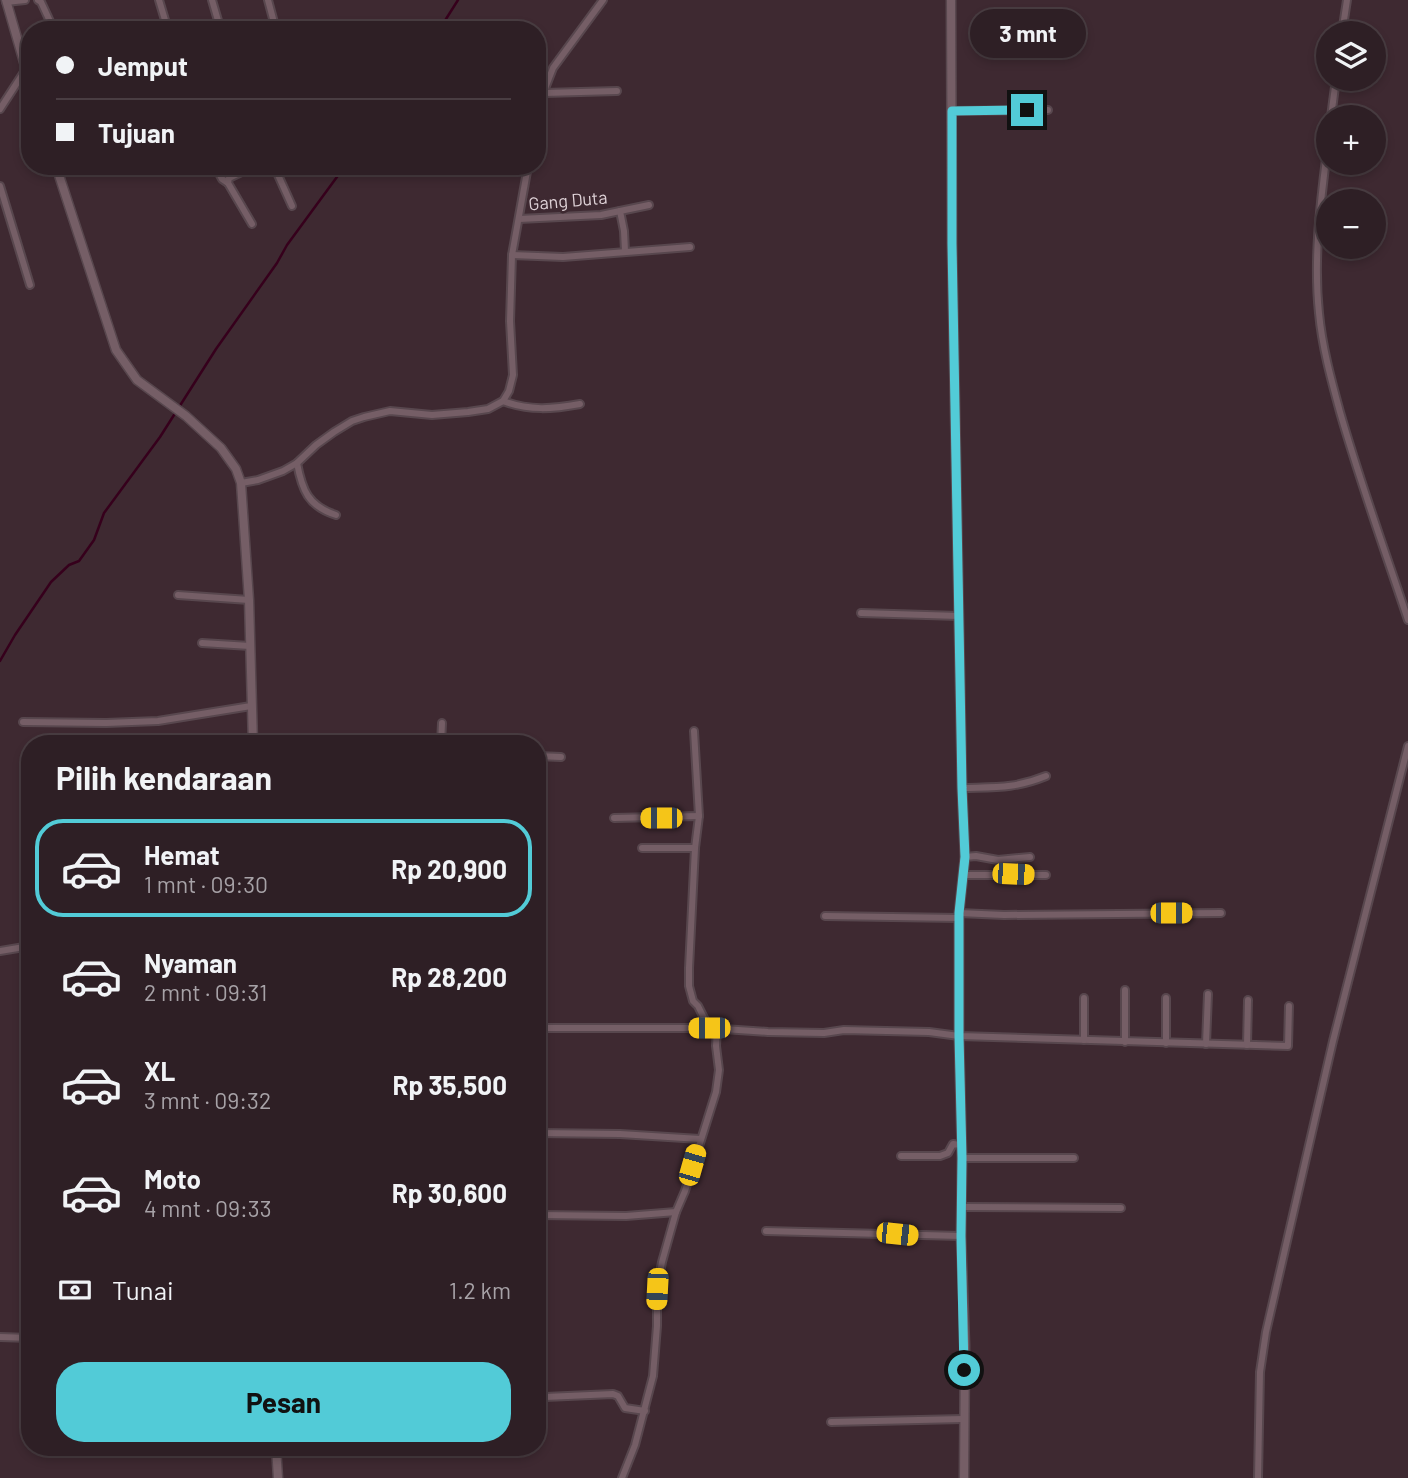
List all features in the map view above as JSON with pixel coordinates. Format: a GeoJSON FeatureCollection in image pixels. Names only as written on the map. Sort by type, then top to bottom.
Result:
{"type":"FeatureCollection","features":[{"type":"Feature","properties":{"kind":"street"},"geometry":{"type":"LineString","coordinates":[[21,52],[6,1],[25,0]]}},
{"type":"Feature","properties":{"kind":"street"},"geometry":{"type":"LineString","coordinates":[[38,0],[50,21]]}},
{"type":"Feature","properties":{"kind":"street"},"geometry":{"type":"LineString","coordinates":[[159,0],[165,21]]}},
{"type":"Feature","properties":{"kind":"street"},"geometry":{"type":"LineString","coordinates":[[212,0],[218,21]]}},
{"type":"Feature","properties":{"kind":"street"},"geometry":{"type":"LineString","coordinates":[[268,0],[274,21]]}},
{"type":"Feature","properties":{"kind":"street"},"geometry":{"type":"LineString","coordinates":[[546,87],[553,68],[603,0]]}},
{"type":"Feature","properties":{"kind":"street"},"geometry":{"type":"LineString","coordinates":[[951,0],[952,257],[965,857],[959,915],[961,1236],[965,1345],[964,1478]]}},
{"type":"Feature","properties":{"kind":"street"},"geometry":{"type":"LineString","coordinates":[[1344,21],[1347,0]]}},
{"type":"Feature","properties":{"kind":"street"},"geometry":{"type":"LineString","coordinates":[[0,109],[21,77]]}},
{"type":"Feature","properties":{"kind":"street"},"geometry":{"type":"LineString","coordinates":[[546,93],[617,91]]}},
{"type":"Feature","properties":{"kind":"street"},"geometry":{"type":"LineString","coordinates":[[952,111],[1048,110]]}},
{"type":"Feature","properties":{"kind":"street"},"geometry":{"type":"LineString","coordinates":[[58,175],[116,350],[137,380],[186,416],[221,449],[236,469],[241,483],[249,600],[253,735]]}},
{"type":"Feature","properties":{"kind":"street"},"geometry":{"type":"LineString","coordinates":[[220,175],[228,183],[252,224]]}},
{"type":"Feature","properties":{"kind":"street"},"geometry":{"type":"LineString","coordinates":[[228,183],[229,178],[235,175]]}},
{"type":"Feature","properties":{"kind":"street"},"geometry":{"type":"LineString","coordinates":[[278,175],[292,206]]}},
{"type":"Feature","properties":{"kind":"street"},"geometry":{"type":"LineString","coordinates":[[241,483],[275,475],[297,463],[334,432],[364,416],[390,411],[432,415],[468,412],[488,409],[503,401],[513,375],[510,321],[512,256],[526,175]]}},
{"type":"Feature","properties":{"kind":"street"},"geometry":{"type":"LineString","coordinates":[[1324,175],[1317,267],[1319,314],[1329,371],[1350,445],[1408,620]]}},
{"type":"Feature","properties":{"kind":"street"},"geometry":{"type":"LineString","coordinates":[[0,186],[30,285]]}},
{"type":"Feature","properties":{"kind":"street","name":"Gang Duta"},"geometry":{"type":"LineString","coordinates":[[519,219],[601,215],[649,205]]}},
{"type":"Feature","properties":{"kind":"street"},"geometry":{"type":"LineString","coordinates":[[620,211],[625,251]]}},
{"type":"Feature","properties":{"kind":"street"},"geometry":{"type":"LineString","coordinates":[[512,256],[563,257],[690,247]]}},
{"type":"Feature","properties":{"kind":"street"},"geometry":{"type":"LineString","coordinates":[[503,401],[519,407],[542,409],[580,404]]}},
{"type":"Feature","properties":{"kind":"street"},"geometry":{"type":"LineString","coordinates":[[297,463],[306,495],[326,512],[336,515]]}},
{"type":"Feature","properties":{"kind":"street"},"geometry":{"type":"LineString","coordinates":[[178,595],[249,600]]}},
{"type":"Feature","properties":{"kind":"street"},"geometry":{"type":"LineString","coordinates":[[861,613],[959,616]]}},
{"type":"Feature","properties":{"kind":"street"},"geometry":{"type":"LineString","coordinates":[[202,643],[250,646]]}},
{"type":"Feature","properties":{"kind":"street"},"geometry":{"type":"LineString","coordinates":[[23,722],[158,722],[251,706]]}},
{"type":"Feature","properties":{"kind":"street"},"geometry":{"type":"LineString","coordinates":[[441,735],[442,723]]}},
{"type":"Feature","properties":{"kind":"street"},"geometry":{"type":"LineString","coordinates":[[694,731],[699,816],[695,848],[689,986],[693,1001],[709,1028]]}},
{"type":"Feature","properties":{"kind":"street"},"geometry":{"type":"LineString","coordinates":[[1258,1478],[1260,1372],[1266,1332],[1333,1041],[1408,746]]}},
{"type":"Feature","properties":{"kind":"street"},"geometry":{"type":"LineString","coordinates":[[546,756],[561,757]]}},
{"type":"Feature","properties":{"kind":"street"},"geometry":{"type":"LineString","coordinates":[[962,788],[1010,787],[1046,776]]}},
{"type":"Feature","properties":{"kind":"street"},"geometry":{"type":"LineString","coordinates":[[614,818],[699,816]]}},
{"type":"Feature","properties":{"kind":"street"},"geometry":{"type":"LineString","coordinates":[[642,848],[695,848]]}},
{"type":"Feature","properties":{"kind":"street"},"geometry":{"type":"LineString","coordinates":[[965,857],[998,860],[1030,857]]}},
{"type":"Feature","properties":{"kind":"street"},"geometry":{"type":"LineString","coordinates":[[963,875],[1045,875]]}},
{"type":"Feature","properties":{"kind":"street"},"geometry":{"type":"LineString","coordinates":[[825,916],[1221,913]]}},
{"type":"Feature","properties":{"kind":"street"},"geometry":{"type":"LineString","coordinates":[[0,951],[21,948]]}},
{"type":"Feature","properties":{"kind":"street"},"geometry":{"type":"LineString","coordinates":[[1125,990],[1125,1042]]}},
{"type":"Feature","properties":{"kind":"street"},"geometry":{"type":"LineString","coordinates":[[1206,1044],[1208,994]]}},
{"type":"Feature","properties":{"kind":"street"},"geometry":{"type":"LineString","coordinates":[[1084,998],[1084,1040]]}},
{"type":"Feature","properties":{"kind":"street"},"geometry":{"type":"LineString","coordinates":[[1166,998],[1166,1043]]}},
{"type":"Feature","properties":{"kind":"street"},"geometry":{"type":"LineString","coordinates":[[1247,1045],[1248,1000]]}},
{"type":"Feature","properties":{"kind":"street"},"geometry":{"type":"LineString","coordinates":[[546,1028],[929,1032],[959,1036],[1289,1046],[1289,1006]]}},
{"type":"Feature","properties":{"kind":"street"},"geometry":{"type":"LineString","coordinates":[[622,1478],[635,1445],[653,1376],[659,1277],[676,1212],[716,1093],[718,1028]]}},
{"type":"Feature","properties":{"kind":"street"},"geometry":{"type":"LineString","coordinates":[[546,1133],[700,1139]]}},
{"type":"Feature","properties":{"kind":"street"},"geometry":{"type":"LineString","coordinates":[[901,1156],[940,1156],[948,1153],[953,1144],[961,1145]]}},
{"type":"Feature","properties":{"kind":"street"},"geometry":{"type":"LineString","coordinates":[[962,1158],[1074,1158]]}},
{"type":"Feature","properties":{"kind":"street"},"geometry":{"type":"LineString","coordinates":[[962,1208],[1121,1208]]}},
{"type":"Feature","properties":{"kind":"street"},"geometry":{"type":"LineString","coordinates":[[546,1215],[626,1216],[676,1212]]}},
{"type":"Feature","properties":{"kind":"street"},"geometry":{"type":"LineString","coordinates":[[766,1231],[961,1236]]}},
{"type":"Feature","properties":{"kind":"street"},"geometry":{"type":"LineString","coordinates":[[0,1337],[21,1338]]}},
{"type":"Feature","properties":{"kind":"street"},"geometry":{"type":"LineString","coordinates":[[546,1397],[613,1394],[618,1396],[625,1408],[645,1411]]}},
{"type":"Feature","properties":{"kind":"street"},"geometry":{"type":"LineString","coordinates":[[831,1422],[963,1419]]}},
{"type":"Feature","properties":{"kind":"street"},"geometry":{"type":"LineString","coordinates":[[277,1456],[278,1478]]}},
{"type":"Feature","properties":{"kind":"waterway"},"geometry":{"type":"LineString","coordinates":[[445,21],[458,0]]}},
{"type":"Feature","properties":{"kind":"waterway"},"geometry":{"type":"LineString","coordinates":[[0,661],[51,582],[69,565],[79,561],[94,540],[104,513],[160,437],[216,349],[338,175]]}},
{"type":"Feature","properties":{"kind":"route"},"geometry":{"type":"LineString","coordinates":[[964,1370],[959,913],[965,857],[952,244],[952,111],[1027,110]]}}]}
